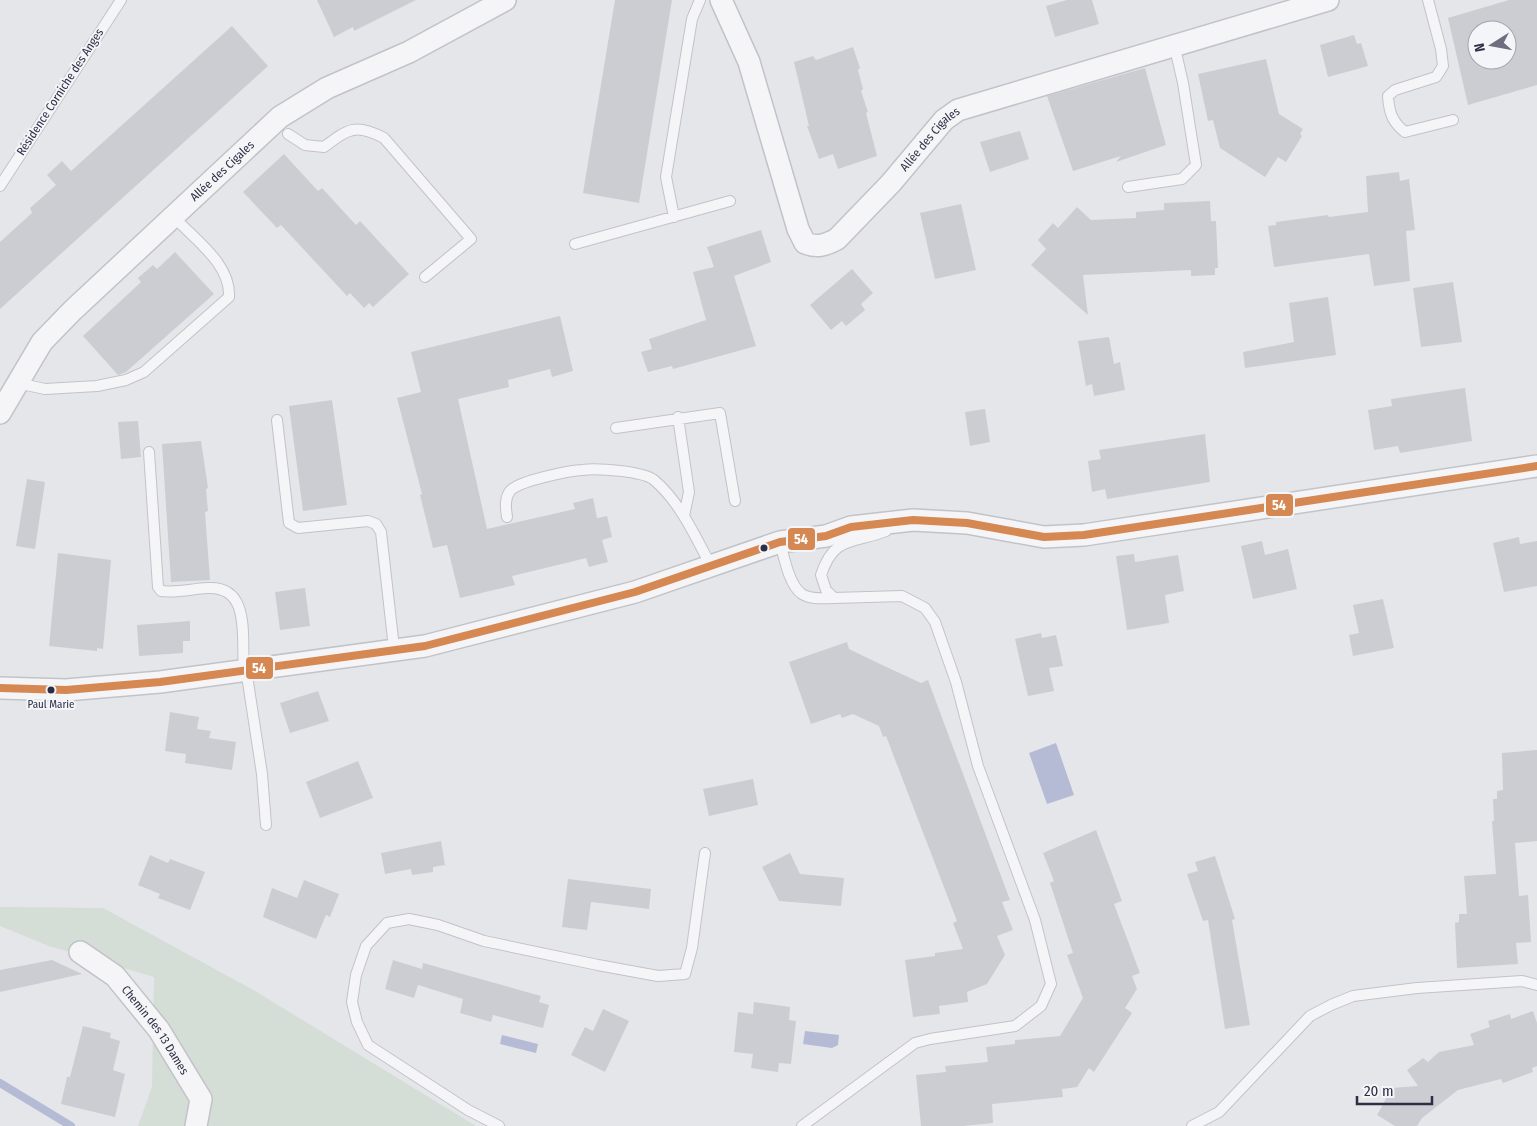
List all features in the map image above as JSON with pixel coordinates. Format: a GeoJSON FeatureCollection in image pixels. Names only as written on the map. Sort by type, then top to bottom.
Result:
{"type":"FeatureCollection","features":[{"type":"Feature","properties":{"kind":"street","name":"Allée des Cigales"},"geometry":{"type":"LineString","coordinates":[[0,413],[16,383],[42,342],[72,311],[174,218],[327,88],[408,52],[505,0]]}},
{"type":"Feature","properties":{"kind":"street","name":"Allée des Cigales"},"geometry":{"type":"LineString","coordinates":[[721,0],[749,62],[798,229],[805,243],[814,246],[826,244],[837,238],[891,183],[944,120],[958,110],[1174,44],[1328,0]]}},
{"type":"Feature","properties":{"kind":"street"},"geometry":{"type":"LineString","coordinates":[[0,688],[66,690],[160,682],[394,648],[425,646],[606,600],[780,542],[826,536],[851,527],[912,520],[967,523],[1044,537],[1084,535],[1537,466]]}},
{"type":"Feature","properties":{"kind":"street","name":"Chemin des 13 Dames"},"geometry":{"type":"LineString","coordinates":[[80,952],[115,976],[159,1030],[201,1099],[196,1126]]}},
{"type":"Feature","properties":{"kind":"lane","name":"Résidence Corniche des Anges"},"geometry":{"type":"LineString","coordinates":[[0,186],[121,0]]}},
{"type":"Feature","properties":{"kind":"lane"},"geometry":{"type":"LineString","coordinates":[[674,217],[666,176],[692,19],[700,0]]}},
{"type":"Feature","properties":{"kind":"lane"},"geometry":{"type":"LineString","coordinates":[[1428,0],[1441,49],[1443,66],[1436,77],[1395,90],[1388,96],[1389,111],[1395,125],[1405,132],[1453,120]]}},
{"type":"Feature","properties":{"kind":"lane"},"geometry":{"type":"LineString","coordinates":[[1128,188],[1182,179],[1196,165],[1183,83],[1174,44]]}},
{"type":"Feature","properties":{"kind":"lane"},"geometry":{"type":"LineString","coordinates":[[280,129],[305,145],[324,147],[348,129],[368,129],[384,138],[471,239],[425,277]]}},
{"type":"Feature","properties":{"kind":"lane"},"geometry":{"type":"LineString","coordinates":[[575,244],[730,201]]}},
{"type":"Feature","properties":{"kind":"lane"},"geometry":{"type":"LineString","coordinates":[[16,383],[45,389],[97,386],[126,380],[144,372],[229,297],[230,283],[223,269],[174,218]]}},
{"type":"Feature","properties":{"kind":"lane"},"geometry":{"type":"LineString","coordinates":[[616,428],[678,417],[720,413],[735,500]]}},
{"type":"Feature","properties":{"kind":"lane"},"geometry":{"type":"LineString","coordinates":[[678,417],[689,492],[684,516]]}},
{"type":"Feature","properties":{"kind":"lane"},"geometry":{"type":"LineString","coordinates":[[277,420],[290,523],[298,528],[368,520],[376,524],[381,532],[394,648]]}},
{"type":"Feature","properties":{"kind":"lane"},"geometry":{"type":"LineString","coordinates":[[150,452],[158,587],[161,591],[176,593],[208,588],[221,589],[234,595],[241,607],[245,669],[262,774],[266,825]]}},
{"type":"Feature","properties":{"kind":"lane"},"geometry":{"type":"LineString","coordinates":[[507,517],[505,505],[509,492],[518,485],[582,470],[626,472],[652,479],[684,516],[711,566]]}},
{"type":"Feature","properties":{"kind":"lane"},"geometry":{"type":"LineString","coordinates":[[834,598],[826,590],[821,576],[830,554],[841,544],[884,532],[912,520]]}},
{"type":"Feature","properties":{"kind":"lane"},"geometry":{"type":"LineString","coordinates":[[780,542],[793,580],[802,594],[814,598],[902,596],[926,608],[935,622],[956,682],[978,766],[1035,920],[1051,984],[1041,1006],[1015,1026],[915,1043],[802,1126]]}},
{"type":"Feature","properties":{"kind":"lane"},"geometry":{"type":"LineString","coordinates":[[499,1126],[468,1110],[368,1045],[357,1022],[352,1002],[356,975],[366,946],[375,934],[387,923],[409,919],[438,925],[484,940],[598,965],[658,976],[685,974],[692,948],[705,853]]}},
{"type":"Feature","properties":{"kind":"lane"},"geometry":{"type":"LineString","coordinates":[[1192,1126],[1219,1112],[1310,1016],[1353,996],[1417,988],[1522,981],[1537,986]]}},
{"type":"Feature","properties":{"kind":"shaded area"},"geometry":{"type":"Polygon","coordinates":[[[0,907],[103,908],[255,991],[476,1126],[138,1126],[152,1087],[154,977],[49,946],[0,926],[0,907]]]}},
{"type":"Feature","properties":{"kind":"water"},"geometry":{"type":"Polygon","coordinates":[[[1056,743],[1074,795],[1047,804],[1029,753],[1056,743]]]}},
{"type":"Feature","properties":{"kind":"water"},"geometry":{"type":"Polygon","coordinates":[[[805,1031],[839,1035],[838,1045],[832,1048],[803,1044],[805,1031]]]}},
{"type":"Feature","properties":{"kind":"water"},"geometry":{"type":"Polygon","coordinates":[[[502,1035],[538,1044],[536,1053],[500,1044],[502,1035]]]}},
{"type":"Feature","properties":{"kind":"building"},"geometry":{"type":"Polygon","coordinates":[[[317,0],[416,0],[354,31],[353,27],[334,37],[317,0]]]}},
{"type":"Feature","properties":{"kind":"building"},"geometry":{"type":"Polygon","coordinates":[[[615,0],[672,0],[639,203],[583,193],[615,0]]]}},
{"type":"Feature","properties":{"kind":"building"},"geometry":{"type":"Polygon","coordinates":[[[1067,0],[1092,0],[1099,24],[1055,37],[1046,6],[1067,0]]]}},
{"type":"Feature","properties":{"kind":"building"},"geometry":{"type":"Polygon","coordinates":[[[1509,0],[1537,0],[1537,85],[1468,105],[1448,18],[1509,0]]]}},
{"type":"Feature","properties":{"kind":"building"},"geometry":{"type":"Polygon","coordinates":[[[232,26],[268,66],[0,309],[0,242],[32,213],[30,208],[56,185],[47,175],[62,161],[71,171],[232,26]]]}},
{"type":"Feature","properties":{"kind":"building"},"geometry":{"type":"Polygon","coordinates":[[[1354,35],[1357,44],[1361,43],[1368,66],[1328,77],[1320,45],[1354,35]]]}},
{"type":"Feature","properties":{"kind":"building"},"geometry":{"type":"Polygon","coordinates":[[[853,47],[860,68],[858,70],[863,89],[861,91],[868,112],[866,113],[877,156],[838,169],[833,154],[819,159],[807,126],[809,126],[794,62],[813,56],[816,60],[853,47]]]}},
{"type":"Feature","properties":{"kind":"building"},"geometry":{"type":"Polygon","coordinates":[[[1266,59],[1279,114],[1303,129],[1300,134],[1302,136],[1286,162],[1278,157],[1265,177],[1220,148],[1213,120],[1208,121],[1198,74],[1266,59]]]}},
{"type":"Feature","properties":{"kind":"building"},"geometry":{"type":"Polygon","coordinates":[[[1145,68],[1166,145],[1116,162],[1121,156],[1073,171],[1047,96],[1145,68]]]}},
{"type":"Feature","properties":{"kind":"building"},"geometry":{"type":"Polygon","coordinates":[[[1020,131],[1029,159],[990,172],[980,142],[1020,131]]]}},
{"type":"Feature","properties":{"kind":"building"},"geometry":{"type":"Polygon","coordinates":[[[284,154],[318,191],[322,188],[356,225],[360,221],[409,274],[373,307],[369,303],[364,308],[350,293],[347,296],[281,225],[277,228],[243,192],[284,154]]]}},
{"type":"Feature","properties":{"kind":"building"},"geometry":{"type":"Polygon","coordinates":[[[1399,172],[1400,181],[1409,179],[1415,230],[1406,231],[1410,281],[1374,286],[1369,254],[1274,267],[1268,226],[1276,225],[1276,222],[1368,212],[1366,176],[1399,172]]]}},
{"type":"Feature","properties":{"kind":"building"},"geometry":{"type":"Polygon","coordinates":[[[1210,201],[1211,221],[1216,221],[1218,268],[1215,268],[1215,275],[1191,276],[1191,270],[1083,275],[1088,315],[1031,265],[1046,249],[1038,240],[1053,223],[1058,228],[1077,207],[1091,220],[1136,218],[1136,212],[1164,210],[1164,203],[1210,201]]]}},
{"type":"Feature","properties":{"kind":"building"},"geometry":{"type":"Polygon","coordinates":[[[961,204],[976,270],[935,279],[920,213],[961,204]]]}},
{"type":"Feature","properties":{"kind":"building"},"geometry":{"type":"Polygon","coordinates":[[[761,230],[771,262],[734,276],[756,346],[673,369],[672,366],[648,372],[641,352],[652,349],[649,339],[706,320],[693,272],[714,267],[707,247],[761,230]]]}},
{"type":"Feature","properties":{"kind":"building"},"geometry":{"type":"Polygon","coordinates":[[[175,252],[214,294],[126,372],[118,375],[83,336],[141,282],[138,278],[153,265],[157,269],[175,252]]]}},
{"type":"Feature","properties":{"kind":"building"},"geometry":{"type":"Polygon","coordinates":[[[852,269],[873,293],[861,304],[865,310],[846,326],[842,321],[831,330],[810,305],[852,269]]]}},
{"type":"Feature","properties":{"kind":"building"},"geometry":{"type":"Polygon","coordinates":[[[1453,282],[1462,342],[1421,347],[1413,288],[1453,282]]]}},
{"type":"Feature","properties":{"kind":"building"},"geometry":{"type":"Polygon","coordinates":[[[1328,297],[1336,355],[1245,368],[1243,352],[1294,342],[1289,303],[1328,297]]]}},
{"type":"Feature","properties":{"kind":"building"},"geometry":{"type":"Polygon","coordinates":[[[560,316],[573,371],[552,377],[550,369],[508,380],[509,387],[458,399],[487,529],[575,509],[573,503],[593,498],[597,518],[607,516],[612,537],[602,540],[608,562],[589,567],[586,558],[512,576],[515,585],[460,598],[447,545],[433,548],[420,495],[422,494],[397,398],[421,392],[411,352],[560,316]]]}},
{"type":"Feature","properties":{"kind":"building"},"geometry":{"type":"Polygon","coordinates":[[[1109,337],[1114,364],[1120,362],[1125,390],[1094,396],[1092,384],[1086,386],[1078,341],[1109,337]]]}},
{"type":"Feature","properties":{"kind":"building"},"geometry":{"type":"Polygon","coordinates":[[[1465,388],[1472,441],[1400,453],[1398,446],[1374,450],[1368,410],[1392,406],[1391,399],[1465,388]]]}},
{"type":"Feature","properties":{"kind":"building"},"geometry":{"type":"Polygon","coordinates":[[[332,400],[347,505],[303,511],[289,406],[332,400]]]}},
{"type":"Feature","properties":{"kind":"building"},"geometry":{"type":"Polygon","coordinates":[[[985,409],[990,442],[970,446],[965,412],[985,409]]]}},
{"type":"Feature","properties":{"kind":"building"},"geometry":{"type":"Polygon","coordinates":[[[138,421],[141,457],[121,459],[118,422],[138,421]]]}},
{"type":"Feature","properties":{"kind":"building"},"geometry":{"type":"Polygon","coordinates":[[[1205,434],[1210,482],[1107,499],[1105,489],[1092,492],[1088,461],[1101,459],[1099,450],[1205,434]]]}},
{"type":"Feature","properties":{"kind":"building"},"geometry":{"type":"Polygon","coordinates":[[[201,441],[208,488],[206,489],[208,511],[205,512],[210,580],[171,582],[162,444],[201,441]]]}},
{"type":"Feature","properties":{"kind":"building"},"geometry":{"type":"Polygon","coordinates":[[[27,479],[45,482],[35,549],[16,546],[27,479]]]}},
{"type":"Feature","properties":{"kind":"building"},"geometry":{"type":"Polygon","coordinates":[[[1519,537],[1520,544],[1537,541],[1537,586],[1504,592],[1493,543],[1519,537]]]}},
{"type":"Feature","properties":{"kind":"building"},"geometry":{"type":"Polygon","coordinates":[[[1262,541],[1265,555],[1288,549],[1297,589],[1253,599],[1241,546],[1262,541]]]}},
{"type":"Feature","properties":{"kind":"building"},"geometry":{"type":"Polygon","coordinates":[[[58,553],[111,560],[103,649],[97,648],[97,651],[49,646],[58,553]]]}},
{"type":"Feature","properties":{"kind":"building"},"geometry":{"type":"Polygon","coordinates":[[[1134,554],[1135,562],[1178,555],[1184,591],[1165,595],[1169,623],[1127,630],[1116,556],[1134,554]]]}},
{"type":"Feature","properties":{"kind":"building"},"geometry":{"type":"Polygon","coordinates":[[[305,588],[310,626],[280,630],[275,592],[305,588]]]}},
{"type":"Feature","properties":{"kind":"building"},"geometry":{"type":"Polygon","coordinates":[[[1383,599],[1394,648],[1353,656],[1349,635],[1359,633],[1353,605],[1383,599]]]}},
{"type":"Feature","properties":{"kind":"building"},"geometry":{"type":"Polygon","coordinates":[[[190,621],[190,641],[183,641],[183,653],[139,656],[137,625],[190,621]]]}},
{"type":"Feature","properties":{"kind":"building"},"geometry":{"type":"Polygon","coordinates":[[[1041,633],[1042,638],[1056,635],[1063,666],[1049,668],[1054,691],[1028,696],[1015,639],[1041,633]]]}},
{"type":"Feature","properties":{"kind":"building"},"geometry":{"type":"Polygon","coordinates":[[[847,642],[849,649],[880,664],[921,683],[928,680],[1010,900],[1002,902],[1013,930],[997,936],[1005,955],[987,984],[967,992],[968,1002],[939,1006],[940,1014],[913,1017],[905,960],[935,956],[935,953],[963,949],[953,923],[957,921],[886,736],[883,737],[879,726],[853,714],[842,718],[840,714],[811,724],[789,662],[847,642]]]}},
{"type":"Feature","properties":{"kind":"building"},"geometry":{"type":"Polygon","coordinates":[[[318,691],[329,721],[290,733],[280,703],[318,691]]]}},
{"type":"Feature","properties":{"kind":"building"},"geometry":{"type":"Polygon","coordinates":[[[170,712],[199,717],[197,729],[211,731],[209,738],[236,742],[232,770],[185,763],[186,754],[165,751],[170,712]]]}},
{"type":"Feature","properties":{"kind":"building"},"geometry":{"type":"Polygon","coordinates":[[[1537,750],[1537,841],[1515,843],[1519,896],[1528,895],[1531,942],[1516,943],[1518,964],[1457,968],[1455,923],[1459,922],[1459,914],[1467,914],[1464,876],[1496,874],[1492,821],[1494,821],[1493,799],[1497,799],[1497,791],[1503,790],[1502,753],[1537,750]]]}},
{"type":"Feature","properties":{"kind":"building"},"geometry":{"type":"Polygon","coordinates":[[[358,761],[373,798],[320,818],[306,782],[358,761]]]}},
{"type":"Feature","properties":{"kind":"building"},"geometry":{"type":"Polygon","coordinates":[[[753,779],[758,805],[709,816],[703,789],[753,779]]]}},
{"type":"Feature","properties":{"kind":"building"},"geometry":{"type":"Polygon","coordinates":[[[1096,830],[1122,901],[1114,904],[1140,973],[1132,976],[1137,989],[1125,1008],[1132,1013],[1094,1072],[1089,1068],[1077,1087],[1062,1089],[1063,1097],[992,1104],[993,1123],[963,1126],[921,1126],[916,1075],[946,1072],[945,1066],[988,1062],[986,1047],[1015,1044],[1015,1040],[1060,1036],[1083,998],[1067,955],[1073,953],[1050,883],[1054,881],[1043,853],[1096,830]]]}},
{"type":"Feature","properties":{"kind":"building"},"geometry":{"type":"Polygon","coordinates":[[[441,841],[445,865],[433,867],[433,872],[412,875],[411,869],[385,874],[381,853],[441,841]]]}},
{"type":"Feature","properties":{"kind":"building"},"geometry":{"type":"Polygon","coordinates":[[[790,853],[800,874],[844,878],[841,906],[779,901],[762,867],[790,853]]]}},
{"type":"Feature","properties":{"kind":"building"},"geometry":{"type":"Polygon","coordinates":[[[150,855],[168,863],[170,859],[205,872],[190,910],[158,898],[160,894],[138,885],[150,855]]]}},
{"type":"Feature","properties":{"kind":"building"},"geometry":{"type":"Polygon","coordinates":[[[1215,856],[1235,919],[1232,920],[1250,1025],[1225,1029],[1208,920],[1203,921],[1187,874],[1198,871],[1195,862],[1215,856]]]}},
{"type":"Feature","properties":{"kind":"building"},"geometry":{"type":"Polygon","coordinates":[[[568,879],[651,889],[649,909],[591,902],[587,930],[562,927],[568,879]]]}},
{"type":"Feature","properties":{"kind":"building"},"geometry":{"type":"Polygon","coordinates":[[[304,880],[339,894],[330,917],[326,915],[316,939],[263,917],[272,888],[297,898],[304,880]]]}},
{"type":"Feature","properties":{"kind":"building"},"geometry":{"type":"Polygon","coordinates":[[[52,960],[82,974],[0,992],[0,970],[52,960]]]}},
{"type":"Feature","properties":{"kind":"building"},"geometry":{"type":"Polygon","coordinates":[[[393,960],[422,969],[423,963],[541,996],[539,1002],[549,1005],[543,1028],[493,1015],[491,1022],[460,1013],[463,999],[418,985],[414,998],[385,989],[393,960]]]}},
{"type":"Feature","properties":{"kind":"building"},"geometry":{"type":"Polygon","coordinates":[[[754,1002],[790,1007],[789,1020],[796,1021],[791,1064],[779,1063],[778,1072],[751,1068],[753,1054],[734,1052],[738,1012],[753,1014],[754,1002]]]}},
{"type":"Feature","properties":{"kind":"building"},"geometry":{"type":"Polygon","coordinates":[[[603,1009],[629,1021],[605,1072],[571,1055],[585,1027],[593,1031],[603,1009]]]}},
{"type":"Feature","properties":{"kind":"building"},"geometry":{"type":"Polygon","coordinates":[[[1533,1011],[1537,1023],[1537,1066],[1532,1068],[1533,1072],[1503,1083],[1501,1079],[1458,1090],[1422,1118],[1417,1126],[1395,1126],[1377,1115],[1392,1088],[1418,1086],[1407,1070],[1423,1058],[1428,1062],[1439,1052],[1474,1045],[1470,1034],[1490,1027],[1488,1021],[1510,1014],[1511,1019],[1533,1011]]]}},
{"type":"Feature","properties":{"kind":"building"},"geometry":{"type":"Polygon","coordinates":[[[83,1026],[111,1033],[110,1038],[120,1041],[113,1070],[125,1074],[115,1117],[61,1104],[67,1077],[70,1077],[83,1026]]]}},
{"type":"Feature","properties":{"kind":"waterway"},"geometry":{"type":"LineString","coordinates":[[0,1083],[71,1126]]}},
{"type":"Feature","properties":{"kind":"transit line","name":"54"},"geometry":{"type":"LineString","coordinates":[[0,688],[66,690],[160,682],[425,646],[635,592],[780,542],[826,536],[851,527],[913,520],[967,523],[1044,537],[1084,535],[1537,466]]}},
{"type":"Feature","properties":{"kind":"place","name":"Paul Marie"},"geometry":{"type":"Point","coordinates":[51,690]}}]}
